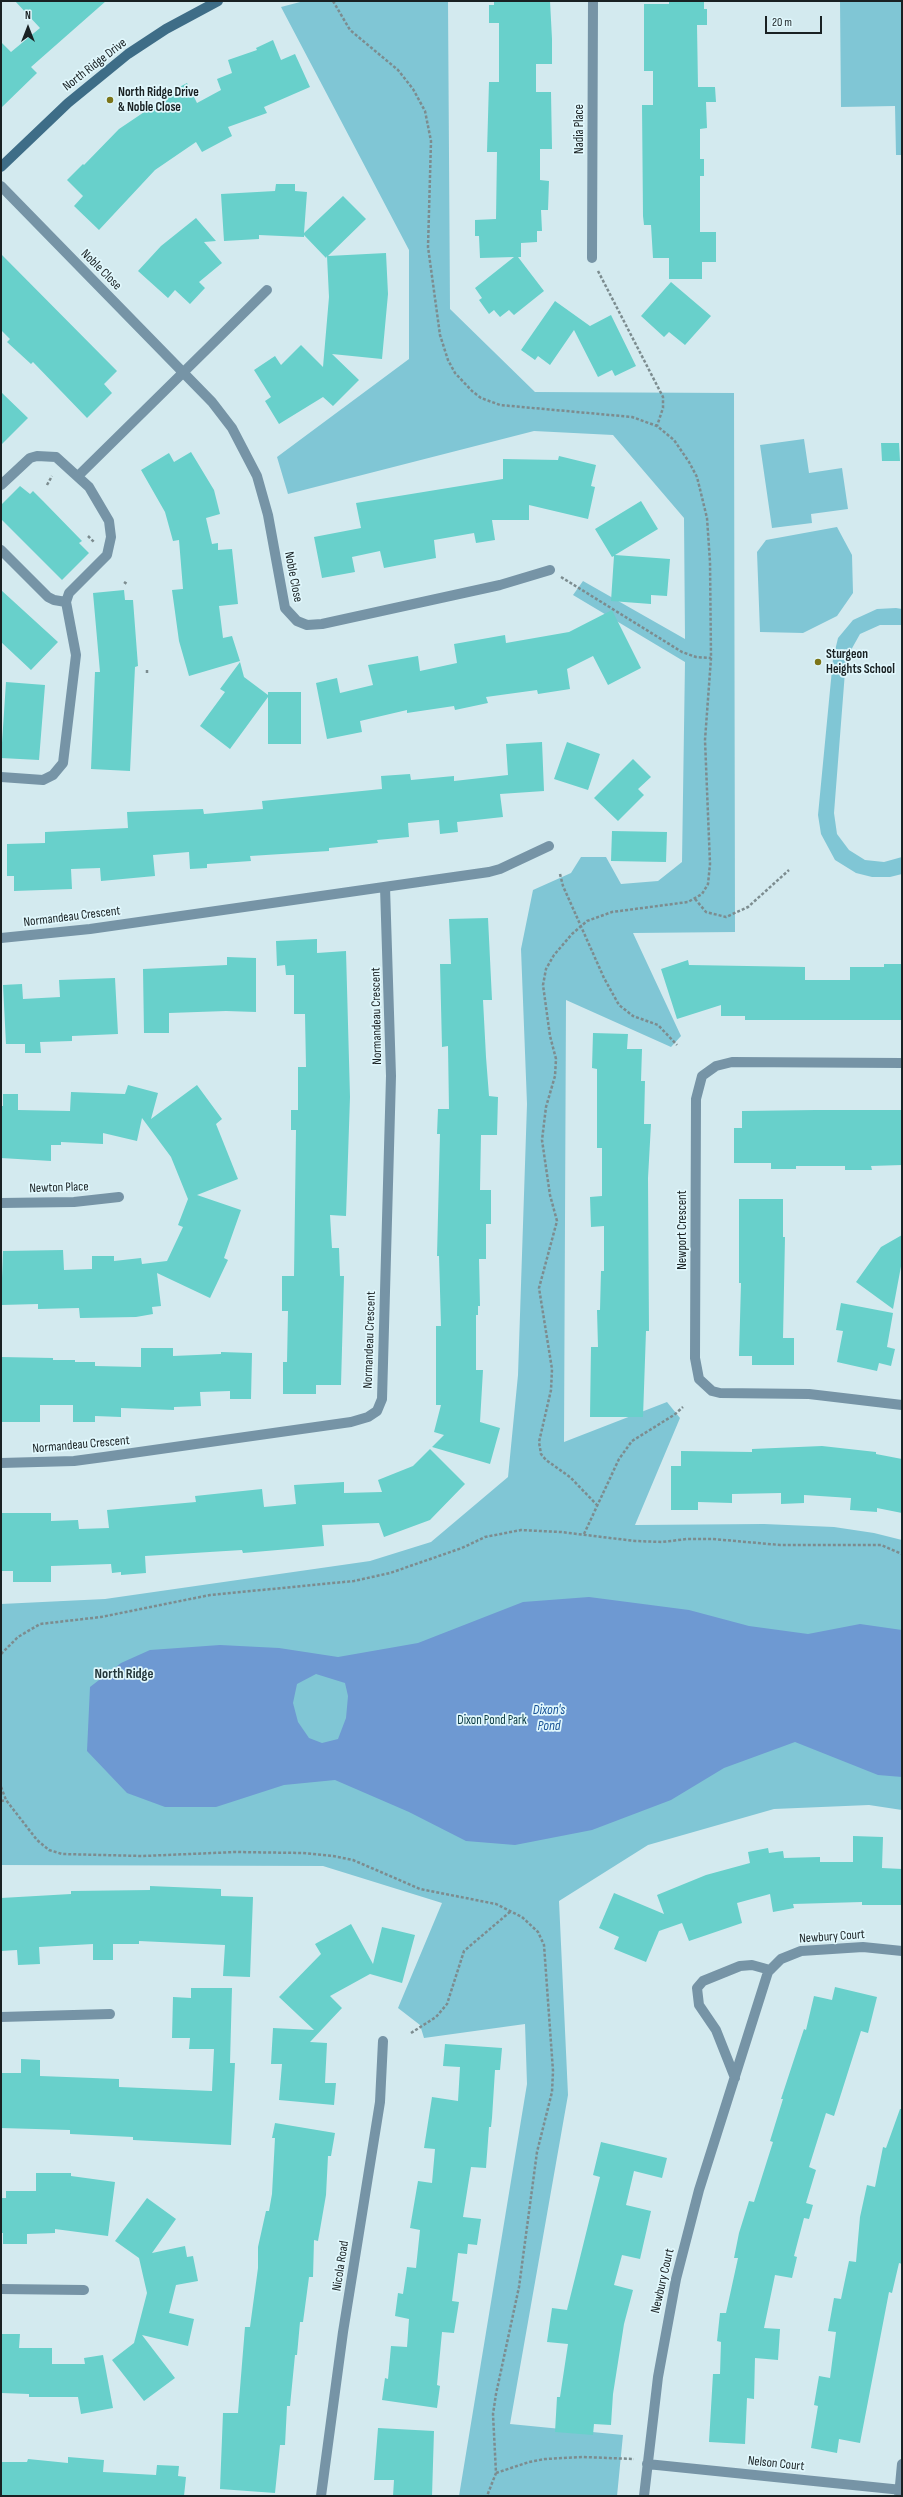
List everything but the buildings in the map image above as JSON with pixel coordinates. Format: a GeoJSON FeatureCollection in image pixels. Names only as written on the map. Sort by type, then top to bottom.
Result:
{"type":"FeatureCollection","features":[{"type":"Feature","properties":{"kind":"street","name":"North Ridge Drive"},"geometry":{"type":"LineString","coordinates":[[1,167],[68,103],[128,54],[166,29],[218,1]]}},
{"type":"Feature","properties":{"kind":"street","name":"Nadia Place"},"geometry":{"type":"LineString","coordinates":[[592,258],[593,1]]}},
{"type":"Feature","properties":{"kind":"street","name":"Noble Close"},"geometry":{"type":"LineString","coordinates":[[1,186],[183,371],[222,414],[241,442],[252,464],[268,515],[285,608],[297,621],[307,625],[322,624],[500,585],[550,570]]}},
{"type":"Feature","properties":{"kind":"street"},"geometry":{"type":"LineString","coordinates":[[78,476],[266,290]]}},
{"type":"Feature","properties":{"kind":"street"},"geometry":{"type":"LineString","coordinates":[[1,485],[22,464],[38,456],[56,457],[89,487],[109,521],[111,537],[107,555],[69,593],[66,602],[76,655],[63,763],[53,775],[43,780],[1,777]]}},
{"type":"Feature","properties":{"kind":"street"},"geometry":{"type":"LineString","coordinates":[[1,550],[48,596],[54,600],[66,602]]}},
{"type":"Feature","properties":{"kind":"street","name":"Normandeau Crescent"},"geometry":{"type":"LineString","coordinates":[[1,938],[90,929],[489,872],[500,869],[549,846]]}},
{"type":"Feature","properties":{"kind":"street","name":"Normandeau Crescent"},"geometry":{"type":"LineString","coordinates":[[1,1462],[47,1462],[104,1458],[352,1422],[368,1418],[377,1411],[382,1399],[391,1076],[385,887]]}},
{"type":"Feature","properties":{"kind":"street","name":"Newport Crescent"},"geometry":{"type":"LineString","coordinates":[[902,1063],[732,1062],[716,1066],[702,1076],[696,1100],[695,1358],[699,1379],[704,1385],[716,1392],[816,1394],[902,1405]]}},
{"type":"Feature","properties":{"kind":"street","name":"Newton Place"},"geometry":{"type":"LineString","coordinates":[[1,1203],[74,1202],[119,1197]]}},
{"type":"Feature","properties":{"kind":"street","name":"Newbury Court"},"geometry":{"type":"LineString","coordinates":[[644,2496],[659,2369],[676,2279],[699,2190],[762,1988],[770,1970],[781,1959],[801,1951],[863,1947],[902,1951]]}},
{"type":"Feature","properties":{"kind":"street"},"geometry":{"type":"LineString","coordinates":[[735,2078],[716,2030],[698,2005],[697,1988],[703,1981],[740,1966],[752,1965],[770,1970]]}},
{"type":"Feature","properties":{"kind":"street"},"geometry":{"type":"LineString","coordinates":[[1,2017],[110,2014]]}},
{"type":"Feature","properties":{"kind":"street","name":"Nicola Road"},"geometry":{"type":"LineString","coordinates":[[321,2496],[343,2332],[380,2102],[383,2041]]}},
{"type":"Feature","properties":{"kind":"street"},"geometry":{"type":"LineString","coordinates":[[1,2289],[84,2290]]}},
{"type":"Feature","properties":{"kind":"street","name":"Nelson Court"},"geometry":{"type":"LineString","coordinates":[[647,2464],[900,2492]]}},
{"type":"Feature","properties":{"kind":"street"},"geometry":{"type":"LineString","coordinates":[[900,2492],[902,2464]]}},
{"type":"Feature","properties":{"kind":"path"},"geometry":{"type":"LineString","coordinates":[[333,1],[350,30],[398,70],[413,88],[425,111],[431,141],[428,247],[440,335],[448,360],[455,373],[481,398],[500,405],[617,415],[637,418],[657,426],[674,440],[683,451],[697,477],[707,518],[710,562],[711,658],[705,740],[709,876],[705,891],[695,899],[677,905],[604,914],[580,926],[554,955],[546,969],[543,985],[550,1036],[556,1058],[555,1076],[546,1106],[542,1140],[550,1195],[557,1221],[540,1288],[552,1369],[551,1390],[538,1442],[541,1454],[546,1460],[582,1487],[597,1505]]}},
{"type":"Feature","properties":{"kind":"path"},"geometry":{"type":"LineString","coordinates":[[592,258],[663,397],[663,408],[657,426]]}},
{"type":"Feature","properties":{"kind":"path"},"geometry":{"type":"LineString","coordinates":[[47,485],[52,476]]}},
{"type":"Feature","properties":{"kind":"path"},"geometry":{"type":"LineString","coordinates":[[88,536],[94,542]]}},
{"type":"Feature","properties":{"kind":"path"},"geometry":{"type":"LineString","coordinates":[[550,570],[682,652],[696,657],[711,658]]}},
{"type":"Feature","properties":{"kind":"path"},"geometry":{"type":"LineString","coordinates":[[695,899],[706,912],[726,917],[748,907],[789,870]]}},
{"type":"Feature","properties":{"kind":"path"},"geometry":{"type":"LineString","coordinates":[[560,874],[580,926],[611,993],[620,1005],[633,1016],[658,1025],[677,1045]]}},
{"type":"Feature","properties":{"kind":"path"},"geometry":{"type":"LineString","coordinates":[[584,1534],[619,1459],[632,1442],[674,1415],[683,1407]]}},
{"type":"Feature","properties":{"kind":"path"},"geometry":{"type":"LineString","coordinates":[[1,1652],[18,1637],[40,1624],[101,1617],[216,1594],[354,1581],[390,1573],[462,1548],[485,1537],[521,1530],[584,1534],[635,1541],[662,1542],[687,1539],[713,1539],[780,1545],[881,1545],[902,1554]]}},
{"type":"Feature","properties":{"kind":"path"},"geometry":{"type":"LineString","coordinates":[[1,1801],[6,1800]]}},
{"type":"Feature","properties":{"kind":"path"},"geometry":{"type":"LineString","coordinates":[[411,2033],[436,2017],[447,2004],[464,1951],[511,1911]]}},
{"type":"Feature","properties":{"kind":"path"},"geometry":{"type":"LineString","coordinates":[[496,2473],[529,2462],[572,2457],[634,2459],[647,2464]]}},
{"type":"Feature","properties":{"kind":"green space","name":"Dixon Pond Park"},"geometry":{"type":"Polygon","coordinates":[[[304,1],[448,1],[450,309],[535,392],[734,393],[735,932],[633,933],[681,1036],[671,1047],[566,1000],[564,1442],[667,1402],[680,1418],[635,1525],[764,1524],[834,1527],[874,1533],[902,1540],[902,1810],[869,1805],[774,1809],[648,1845],[559,1901],[568,2095],[510,2424],[623,2435],[617,2496],[459,2496],[527,2084],[525,2024],[424,2038],[420,2025],[398,2008],[442,1903],[323,1866],[1,1865],[1,1604],[105,1599],[370,1561],[431,1542],[508,1477],[518,1375],[527,1104],[521,949],[533,890],[571,873],[581,857],[606,857],[621,884],[658,881],[682,862],[685,662],[573,595],[583,581],[685,639],[684,518],[613,435],[534,431],[288,494],[277,457],[409,359],[409,250],[281,7],[304,1]]]}},
{"type":"Feature","properties":{"kind":"green space"},"geometry":{"type":"Polygon","coordinates":[[[840,1],[902,1],[902,155],[896,155],[895,106],[841,107],[840,1]]]}},
{"type":"Feature","properties":{"kind":"green space"},"geometry":{"type":"Polygon","coordinates":[[[804,439],[809,473],[842,468],[848,509],[811,514],[812,523],[772,528],[760,445],[804,439]]]}},
{"type":"Feature","properties":{"kind":"green space"},"geometry":{"type":"Polygon","coordinates":[[[837,527],[852,555],[853,593],[837,616],[803,633],[760,632],[757,552],[766,540],[837,527]]]}},
{"type":"Feature","properties":{"kind":"green space"},"geometry":{"type":"Polygon","coordinates":[[[877,609],[902,609],[902,625],[880,625],[860,634],[846,659],[834,813],[837,834],[849,850],[865,860],[884,862],[902,857],[902,874],[890,877],[872,877],[856,873],[835,860],[821,834],[818,815],[833,659],[838,638],[853,620],[877,609]]]}},
{"type":"Feature","properties":{"kind":"water","name":"Dixon's Pond"},"geometry":{"type":"Polygon","coordinates":[[[589,1597],[689,1610],[749,1626],[808,1634],[860,1624],[902,1630],[902,1777],[878,1775],[795,1742],[724,1768],[671,1800],[592,1830],[515,1845],[466,1841],[409,1812],[335,1780],[284,1785],[216,1807],[165,1807],[127,1793],[87,1751],[90,1687],[121,1663],[150,1650],[220,1645],[279,1648],[338,1657],[418,1643],[523,1602],[589,1597]],[[316,1674],[297,1684],[293,1703],[298,1722],[309,1738],[322,1743],[338,1739],[346,1718],[348,1696],[345,1683],[316,1674]]]}},
{"type":"Feature","properties":{"kind":"place","name":"North Ridge Drive & Noble Close"},"geometry":{"type":"Point","coordinates":[110,100]}},
{"type":"Feature","properties":{"kind":"place","name":"Sturgeon Heights School"},"geometry":{"type":"Point","coordinates":[818,662]}},
{"type":"Feature","properties":{"kind":"district","name":"North Ridge"},"geometry":{"type":"Point","coordinates":[124,1674]}}]}
